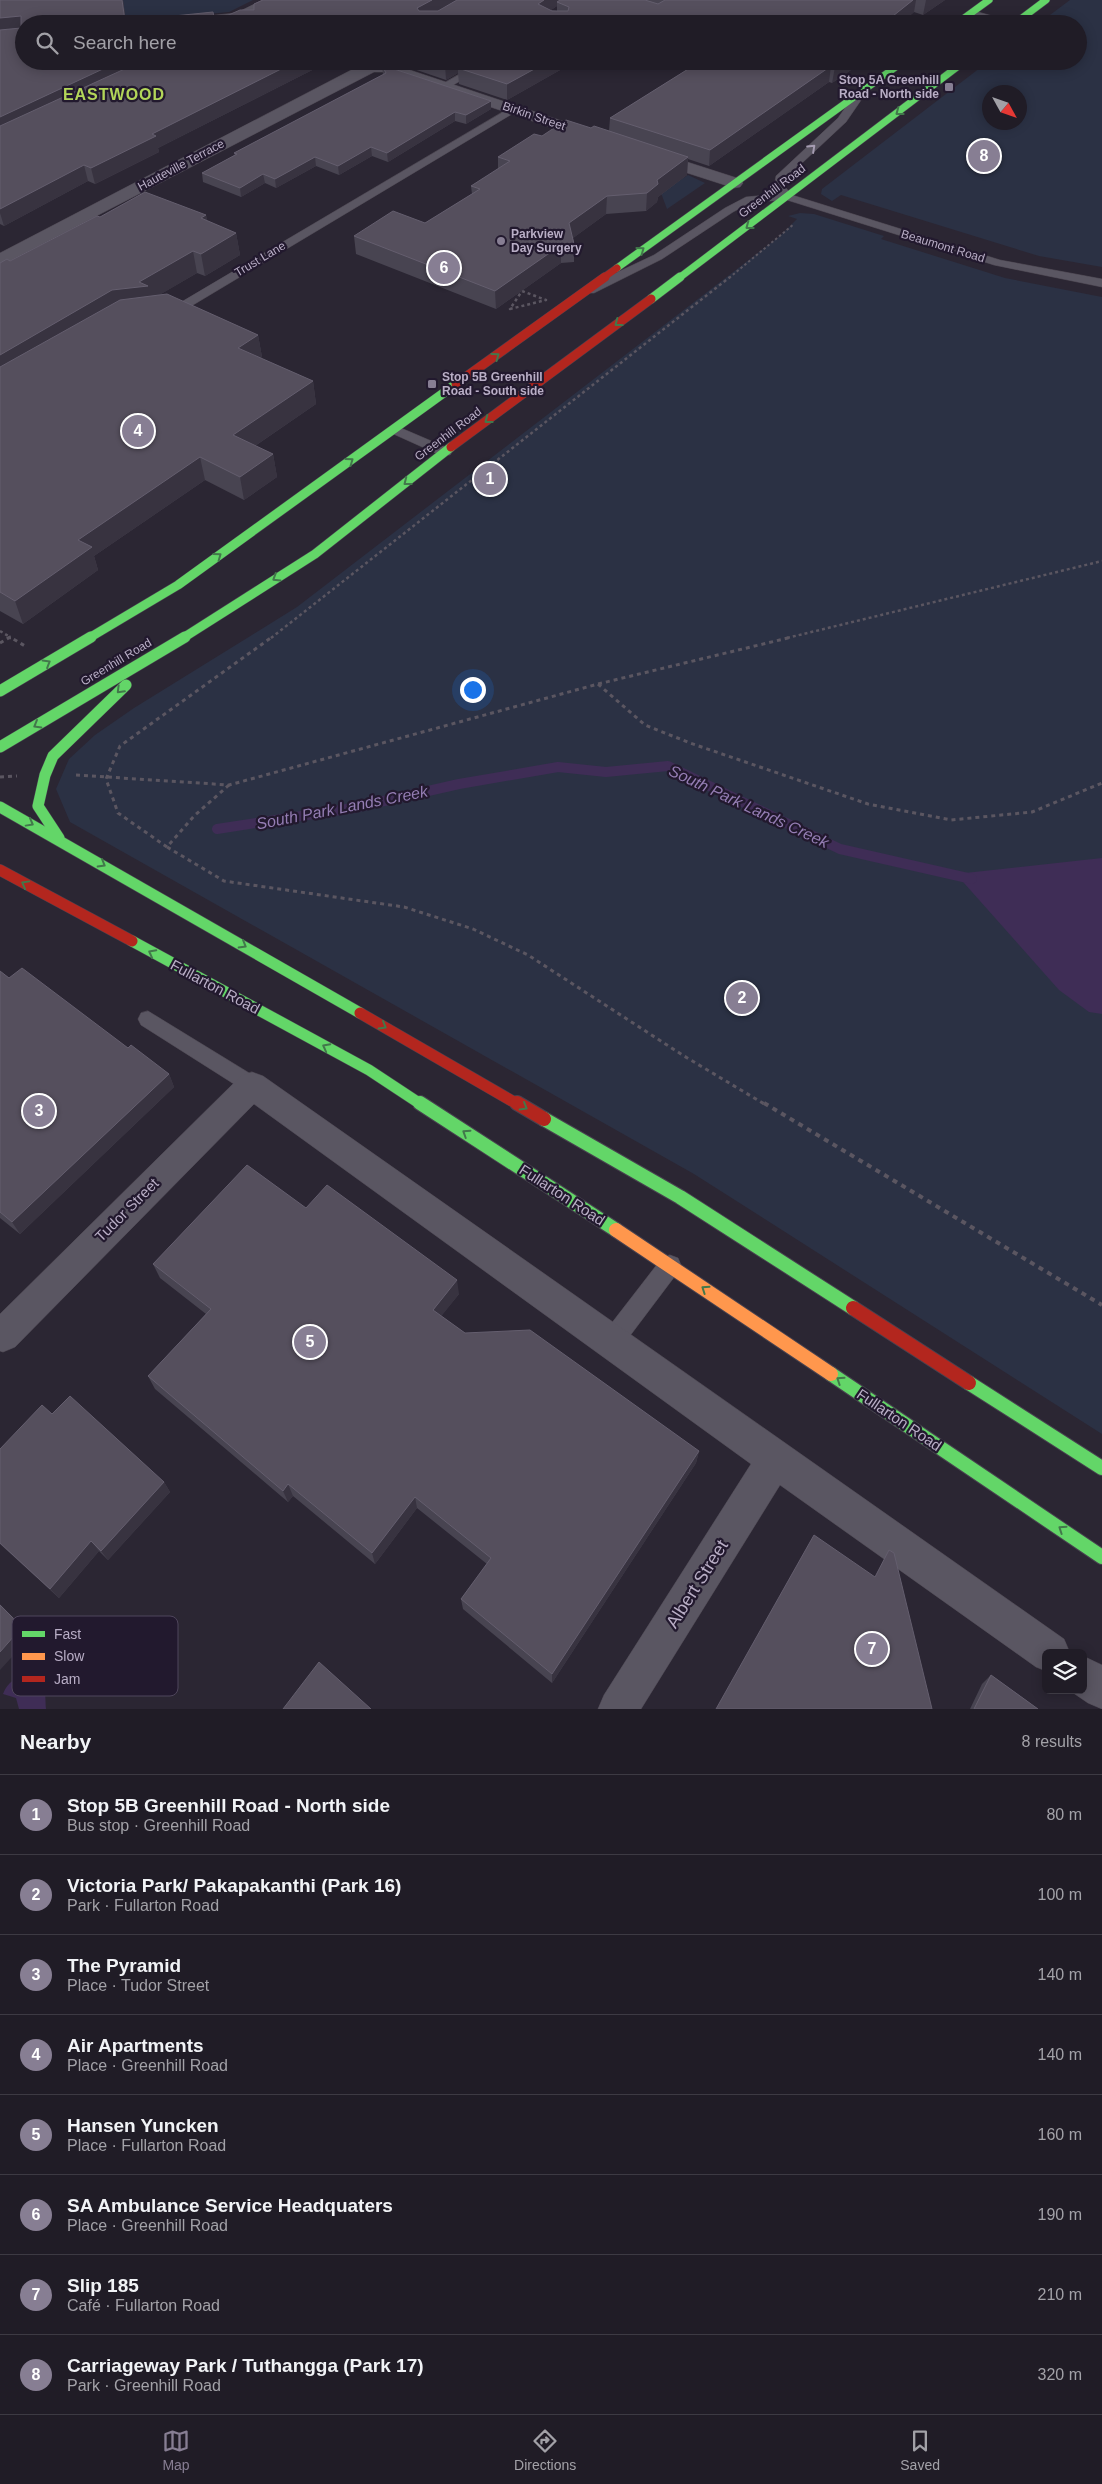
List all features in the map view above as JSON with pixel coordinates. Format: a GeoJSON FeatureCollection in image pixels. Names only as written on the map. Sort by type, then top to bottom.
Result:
{"type":"FeatureCollection","features":[{"type":"Feature","properties":{"kind":"highway"},"geometry":{"type":"LineString","coordinates":[[968,15],[988,0]]}},
{"type":"Feature","properties":{"kind":"highway"},"geometry":{"type":"LineString","coordinates":[[1025,15],[1046,0]]}},
{"type":"Feature","properties":{"kind":"highway","name":"Greenhill Road"},"geometry":{"type":"LineString","coordinates":[[2,689],[178,585],[892,70]]}},
{"type":"Feature","properties":{"kind":"highway","name":"Greenhill Road"},"geometry":{"type":"LineString","coordinates":[[0,746],[154,656],[315,554],[445,452],[788,197],[953,70]]}},
{"type":"Feature","properties":{"kind":"highway"},"geometry":{"type":"LineString","coordinates":[[60,839],[38,806],[45,775],[53,756],[154,656]]}},
{"type":"Feature","properties":{"kind":"highway"},"geometry":{"type":"LineString","coordinates":[[0,807],[60,839],[680,1197],[1102,1468]]}},
{"type":"Feature","properties":{"kind":"highway","name":"Fullarton Road"},"geometry":{"type":"LineString","coordinates":[[0,870],[368,1070],[670,1265],[1102,1557]]}},
{"type":"Feature","properties":{"kind":"street"},"geometry":{"type":"LineString","coordinates":[[243,15],[275,0]]}},
{"type":"Feature","properties":{"kind":"street","name":"Hauteville Terrace"},"geometry":{"type":"LineString","coordinates":[[0,260],[362,70]]}},
{"type":"Feature","properties":{"kind":"street","name":"Birkin Street"},"geometry":{"type":"LineString","coordinates":[[396,70],[615,143]]}},
{"type":"Feature","properties":{"kind":"street"},"geometry":{"type":"LineString","coordinates":[[642,153],[734,184]]}},
{"type":"Feature","properties":{"kind":"street"},"geometry":{"type":"LineString","coordinates":[[252,1084],[775,1459],[1044,1649]]}},
{"type":"Feature","properties":{"kind":"street","name":"Tudor Street"},"geometry":{"type":"LineString","coordinates":[[3,1335],[252,1084]]}},
{"type":"Feature","properties":{"kind":"street","name":"Albert Street"},"geometry":{"type":"LineString","coordinates":[[618,1709],[775,1459]]}},
{"type":"Feature","properties":{"kind":"street"},"geometry":{"type":"LineString","coordinates":[[1087,1679],[1102,1689]]}},
{"type":"Feature","properties":{"kind":"lane"},"geometry":{"type":"LineString","coordinates":[[971,13],[979,15]]}},
{"type":"Feature","properties":{"kind":"lane"},"geometry":{"type":"LineString","coordinates":[[444,86],[473,70]]}},
{"type":"Feature","properties":{"kind":"lane"},"geometry":{"type":"LineString","coordinates":[[788,197],[780,188],[780,178],[842,120],[864,90]]}},
{"type":"Feature","properties":{"kind":"lane","name":"Trust Lane"},"geometry":{"type":"LineString","coordinates":[[148,314],[174,310],[513,109]]}},
{"type":"Feature","properties":{"kind":"lane"},"geometry":{"type":"LineString","coordinates":[[582,293],[658,258],[729,210],[750,199],[788,197]]}},
{"type":"Feature","properties":{"kind":"lane","name":"Beaumont Road"},"geometry":{"type":"LineString","coordinates":[[788,197],[998,263],[1102,283]]}},
{"type":"Feature","properties":{"kind":"lane"},"geometry":{"type":"LineString","coordinates":[[394,429],[445,452]]}},
{"type":"Feature","properties":{"kind":"lane"},"geometry":{"type":"LineString","coordinates":[[148,1019],[252,1084]]}},
{"type":"Feature","properties":{"kind":"lane"},"geometry":{"type":"LineString","coordinates":[[612,1341],[670,1265]]}},
{"type":"Feature","properties":{"kind":"path"},"geometry":{"type":"LineString","coordinates":[[812,205],[774,244],[280,630],[120,746],[106,779],[118,813],[167,847],[224,880],[404,907],[473,929],[528,955],[684,1056],[993,1238],[1102,1305]]}},
{"type":"Feature","properties":{"kind":"path"},"geometry":{"type":"LineString","coordinates":[[522,291],[530,294],[546,300],[510,309],[522,291]]}},
{"type":"Feature","properties":{"kind":"path"},"geometry":{"type":"LineString","coordinates":[[72,775],[106,779],[229,785],[598,684],[1102,561]]}},
{"type":"Feature","properties":{"kind":"path"},"geometry":{"type":"LineString","coordinates":[[1,633],[26,646]]}},
{"type":"Feature","properties":{"kind":"path"},"geometry":{"type":"LineString","coordinates":[[0,643],[10,637]]}},
{"type":"Feature","properties":{"kind":"path"},"geometry":{"type":"LineString","coordinates":[[598,684],[646,725],[690,744],[868,804],[951,820],[1032,812],[1102,783]]}},
{"type":"Feature","properties":{"kind":"path"},"geometry":{"type":"LineString","coordinates":[[0,777],[22,776]]}},
{"type":"Feature","properties":{"kind":"path"},"geometry":{"type":"LineString","coordinates":[[167,847],[194,816],[229,785]]}},
{"type":"Feature","properties":{"kind":"shaded area"},"geometry":{"type":"Polygon","coordinates":[[[119,0],[253,0],[229,12],[197,15],[108,15],[119,0]]]}},
{"type":"Feature","properties":{"kind":"shaded area"},"geometry":{"type":"Polygon","coordinates":[[[1070,0],[1102,0],[1102,267],[1039,256],[841,195],[832,201],[821,194],[822,189],[977,70],[1087,70],[1087,15],[1050,15],[1070,0]]]}},
{"type":"Feature","properties":{"kind":"shaded area"},"geometry":{"type":"Polygon","coordinates":[[[688,175],[705,183],[667,209],[661,193],[688,175]]]}},
{"type":"Feature","properties":{"kind":"shaded area"},"geometry":{"type":"Polygon","coordinates":[[[800,213],[814,214],[884,236],[881,239],[1005,278],[1102,297],[1102,1434],[694,1174],[70,822],[56,789],[69,759],[95,735],[134,708],[297,607],[780,236],[797,219],[788,216],[800,213]]]}},
{"type":"Feature","properties":{"kind":"shaded area"},"geometry":{"type":"Polygon","coordinates":[[[1102,858],[1102,1014],[1089,1012],[1059,990],[956,874],[1102,858]]]}},
{"type":"Feature","properties":{"kind":"shaded area"},"geometry":{"type":"Polygon","coordinates":[[[12,1681],[12,1696],[45,1696],[46,1709],[19,1709],[16,1698],[3,1694],[12,1681]]]}},
{"type":"Feature","properties":{"kind":"building"},"geometry":{"type":"Polygon","coordinates":[[[0,0],[122,0],[124,15],[15,15],[15,17],[0,18],[0,0]]]}},
{"type":"Feature","properties":{"kind":"building"},"geometry":{"type":"Polygon","coordinates":[[[263,0],[432,0],[417,8],[419,11],[438,11],[457,0],[544,0],[538,4],[552,11],[568,11],[569,7],[557,2],[560,0],[645,0],[658,4],[665,0],[913,0],[894,15],[229,15],[240,10],[254,10],[254,4],[263,0]]]}},
{"type":"Feature","properties":{"kind":"building"},"geometry":{"type":"Polygon","coordinates":[[[213,12],[214,15],[184,15],[213,12]]]}},
{"type":"Feature","properties":{"kind":"building"},"geometry":{"type":"Polygon","coordinates":[[[15,29],[15,70],[101,70],[0,117],[0,30],[15,29]]]}},
{"type":"Feature","properties":{"kind":"building"},"geometry":{"type":"Polygon","coordinates":[[[122,70],[279,70],[152,134],[156,136],[91,168],[84,165],[0,209],[0,126],[122,70]]]}},
{"type":"Feature","properties":{"kind":"building"},"geometry":{"type":"Polygon","coordinates":[[[384,70],[397,70],[491,101],[466,115],[455,112],[387,153],[371,147],[338,166],[315,157],[275,179],[263,174],[240,188],[202,173],[237,154],[234,153],[386,73],[384,70]]]}},
{"type":"Feature","properties":{"kind":"building"},"geometry":{"type":"Polygon","coordinates":[[[464,70],[533,70],[507,84],[464,70]]]}},
{"type":"Feature","properties":{"kind":"building"},"geometry":{"type":"Polygon","coordinates":[[[687,70],[825,70],[710,150],[610,118],[687,70]]]}},
{"type":"Feature","properties":{"kind":"building"},"geometry":{"type":"Polygon","coordinates":[[[566,120],[591,128],[594,126],[688,157],[657,180],[658,184],[647,193],[607,196],[569,223],[574,244],[561,245],[495,291],[354,236],[393,211],[425,223],[480,189],[471,186],[510,161],[498,157],[534,134],[542,136],[566,120]]]}},
{"type":"Feature","properties":{"kind":"building"},"geometry":{"type":"Polygon","coordinates":[[[145,192],[206,215],[201,218],[236,233],[201,254],[193,251],[139,282],[148,286],[112,290],[0,355],[0,263],[7,259],[10,261],[97,216],[100,217],[145,192]]]}},
{"type":"Feature","properties":{"kind":"building"},"geometry":{"type":"Polygon","coordinates":[[[167,294],[258,335],[238,348],[313,381],[233,435],[273,454],[240,477],[200,457],[78,540],[92,547],[15,601],[0,592],[0,367],[120,300],[167,294]]]}},
{"type":"Feature","properties":{"kind":"building"},"geometry":{"type":"Polygon","coordinates":[[[22,968],[128,1048],[131,1045],[169,1074],[12,1222],[0,1212],[0,971],[9,978],[22,968]]]}},
{"type":"Feature","properties":{"kind":"building"},"geometry":{"type":"Polygon","coordinates":[[[247,1165],[306,1208],[327,1185],[457,1280],[433,1310],[465,1333],[530,1330],[699,1451],[552,1674],[461,1599],[491,1558],[415,1497],[372,1553],[288,1484],[283,1491],[148,1376],[211,1309],[153,1264],[247,1165]]]}},
{"type":"Feature","properties":{"kind":"building"},"geometry":{"type":"Polygon","coordinates":[[[70,1396],[164,1482],[101,1551],[91,1541],[50,1589],[0,1543],[0,1449],[42,1405],[52,1414],[70,1396]]]}},
{"type":"Feature","properties":{"kind":"building"},"geometry":{"type":"Polygon","coordinates":[[[814,1535],[875,1577],[889,1550],[894,1553],[932,1709],[716,1709],[814,1535]]]}},
{"type":"Feature","properties":{"kind":"building"},"geometry":{"type":"Polygon","coordinates":[[[0,1605],[12,1617],[12,1638],[0,1652],[0,1605]]]}},
{"type":"Feature","properties":{"kind":"building"},"geometry":{"type":"Polygon","coordinates":[[[319,1662],[371,1709],[283,1709],[319,1662]]]}},
{"type":"Feature","properties":{"kind":"building"},"geometry":{"type":"Polygon","coordinates":[[[991,1675],[1038,1709],[974,1709],[991,1675]]]}},
{"type":"Feature","properties":{"kind":"waterway","name":"South Park Lands Creek"},"geometry":{"type":"LineString","coordinates":[[217,829],[353,808],[459,784],[558,767],[606,772],[668,766],[840,849],[972,879]]}},
{"type":"Feature","properties":{"kind":"traffic: fast"},"geometry":{"type":"LineString","coordinates":[[968,15],[989,0]]}},
{"type":"Feature","properties":{"kind":"traffic: fast"},"geometry":{"type":"LineString","coordinates":[[1026,15],[1046,0]]}},
{"type":"Feature","properties":{"kind":"traffic: fast"},"geometry":{"type":"LineString","coordinates":[[617,268],[892,70]]}},
{"type":"Feature","properties":{"kind":"traffic: fast"},"geometry":{"type":"LineString","coordinates":[[651,299],[953,70]]}},
{"type":"Feature","properties":{"kind":"traffic: fast"},"geometry":{"type":"LineString","coordinates":[[0,691],[178,585],[456,384]]}},
{"type":"Feature","properties":{"kind":"traffic: fast"},"geometry":{"type":"LineString","coordinates":[[0,747],[154,656],[315,554],[451,447]]}},
{"type":"Feature","properties":{"kind":"traffic: fast"},"geometry":{"type":"LineString","coordinates":[[59,838],[38,806],[45,775],[53,756],[126,685]]}},
{"type":"Feature","properties":{"kind":"traffic: fast"},"geometry":{"type":"LineString","coordinates":[[0,807],[360,1013]]}},
{"type":"Feature","properties":{"kind":"traffic: fast"},"geometry":{"type":"LineString","coordinates":[[132,941],[369,1070],[616,1230]]}},
{"type":"Feature","properties":{"kind":"traffic: fast"},"geometry":{"type":"LineString","coordinates":[[544,1119],[680,1197],[853,1308]]}},
{"type":"Feature","properties":{"kind":"traffic: fast"},"geometry":{"type":"LineString","coordinates":[[831,1374],[1102,1557]]}},
{"type":"Feature","properties":{"kind":"traffic: fast"},"geometry":{"type":"LineString","coordinates":[[969,1383],[1102,1468]]}},
{"type":"Feature","properties":{"kind":"traffic: slow"},"geometry":{"type":"LineString","coordinates":[[616,1230],[831,1374]]}},
{"type":"Feature","properties":{"kind":"traffic: jam"},"geometry":{"type":"LineString","coordinates":[[456,384],[617,268]]}},
{"type":"Feature","properties":{"kind":"traffic: jam"},"geometry":{"type":"LineString","coordinates":[[451,447],[651,299]]}},
{"type":"Feature","properties":{"kind":"traffic: jam"},"geometry":{"type":"LineString","coordinates":[[0,870],[132,941]]}},
{"type":"Feature","properties":{"kind":"traffic: jam"},"geometry":{"type":"LineString","coordinates":[[360,1013],[544,1119]]}},
{"type":"Feature","properties":{"kind":"traffic: jam"},"geometry":{"type":"LineString","coordinates":[[853,1308],[969,1383]]}},
{"type":"Feature","properties":{"kind":"place","name":"Stop 5A Greenhill Road - North side"},"geometry":{"type":"Point","coordinates":[949,87]}},
{"type":"Feature","properties":{"kind":"place","name":"Carriageway Park / Tuthangga (Park 17)"},"geometry":{"type":"Point","coordinates":[984,156]}},
{"type":"Feature","properties":{"kind":"place","name":"Parkview Day Surgery"},"geometry":{"type":"Point","coordinates":[501,241]}},
{"type":"Feature","properties":{"kind":"place","name":"SA Ambulance Service Headquaters"},"geometry":{"type":"Point","coordinates":[444,268]}},
{"type":"Feature","properties":{"kind":"place","name":"Stop 5B Greenhill Road - South side"},"geometry":{"type":"Point","coordinates":[432,384]}},
{"type":"Feature","properties":{"kind":"place","name":"Air Apartments"},"geometry":{"type":"Point","coordinates":[138,431]}},
{"type":"Feature","properties":{"kind":"place","name":"Stop 5B Greenhill Road - North side"},"geometry":{"type":"Point","coordinates":[490,479]}},
{"type":"Feature","properties":{"kind":"place","name":"Victoria Park/ Pakapakanthi (Park 16)"},"geometry":{"type":"Point","coordinates":[742,998]}},
{"type":"Feature","properties":{"kind":"place","name":"The Pyramid"},"geometry":{"type":"Point","coordinates":[39,1111]}},
{"type":"Feature","properties":{"kind":"place","name":"Hansen Yuncken"},"geometry":{"type":"Point","coordinates":[310,1342]}},
{"type":"Feature","properties":{"kind":"place","name":"Slip 185"},"geometry":{"type":"Point","coordinates":[872,1649]}},
{"type":"Feature","properties":{"kind":"district","name":"EASTWOOD"},"geometry":{"type":"Point","coordinates":[114,94]}}]}
